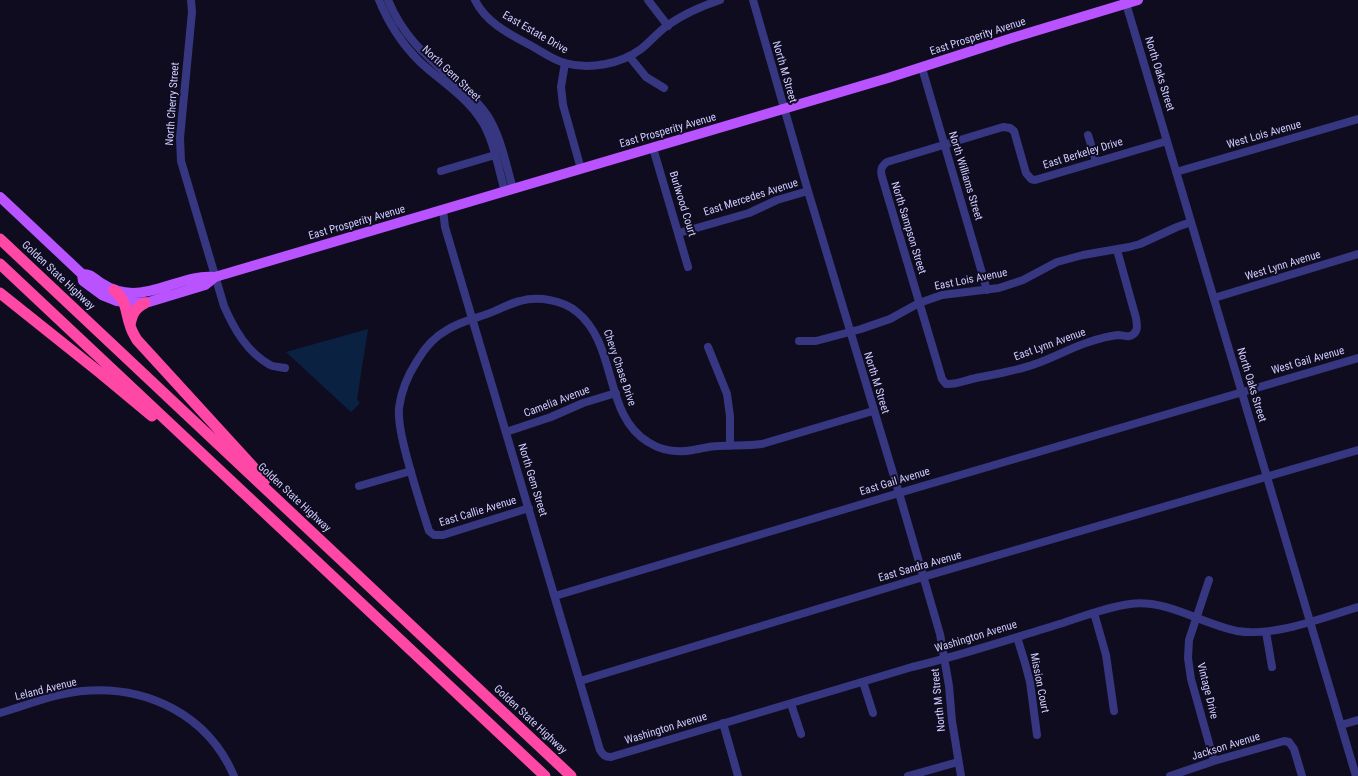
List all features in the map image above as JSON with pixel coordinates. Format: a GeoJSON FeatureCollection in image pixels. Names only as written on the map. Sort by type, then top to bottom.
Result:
{"type":"FeatureCollection","features":[{"type":"Feature","properties":{"kind":"highway","name":"Golden State Highway"},"geometry":{"type":"LineString","coordinates":[[0,239],[571,776]]}},
{"type":"Feature","properties":{"kind":"highway"},"geometry":{"type":"LineString","coordinates":[[0,264],[545,776]]}},
{"type":"Feature","properties":{"kind":"highway"},"geometry":{"type":"LineString","coordinates":[[114,290],[123,298],[130,326],[141,345],[278,494],[296,518]]}},
{"type":"Feature","properties":{"kind":"highway"},"geometry":{"type":"LineString","coordinates":[[0,293],[99,372],[182,442],[200,452]]}},
{"type":"Feature","properties":{"kind":"highway"},"geometry":{"type":"LineString","coordinates":[[130,326],[133,313],[139,306],[145,303]]}},
{"type":"Feature","properties":{"kind":"main road","name":"East Prosperity Avenue"},"geometry":{"type":"LineString","coordinates":[[82,274],[83,281],[95,291],[111,299],[125,303],[145,303],[205,286],[215,278],[922,68],[1126,2],[1138,0]]}},
{"type":"Feature","properties":{"kind":"main road"},"geometry":{"type":"LineString","coordinates":[[0,197],[82,274],[90,274],[114,290]]}},
{"type":"Feature","properties":{"kind":"main road","name":"East Prosperity Avenue"},"geometry":{"type":"LineString","coordinates":[[114,290],[140,293],[204,276],[215,278]]}},
{"type":"Feature","properties":{"kind":"street","name":"North Cherry Street"},"geometry":{"type":"LineString","coordinates":[[191,0],[192,12],[180,138],[180,151],[185,176],[224,306],[240,337],[254,352],[271,366],[285,368]]}},
{"type":"Feature","properties":{"kind":"street","name":"North Gem Street"},"geometry":{"type":"LineString","coordinates":[[379,0],[391,24],[413,54],[470,106],[482,120],[489,135],[509,191]]}},
{"type":"Feature","properties":{"kind":"street","name":"North Gem Street"},"geometry":{"type":"LineString","coordinates":[[388,0],[401,26],[415,45],[475,99],[487,115],[499,143],[509,191]]}},
{"type":"Feature","properties":{"kind":"street","name":"East Estate Drive"},"geometry":{"type":"LineString","coordinates":[[475,0],[485,16],[522,41],[565,63],[585,66],[619,61],[640,50],[668,26],[689,12],[720,0]]}},
{"type":"Feature","properties":{"kind":"street"},"geometry":{"type":"LineString","coordinates":[[648,0],[668,26]]}},
{"type":"Feature","properties":{"kind":"street","name":"North M Street"},"geometry":{"type":"LineString","coordinates":[[753,0],[873,412],[899,493],[940,634],[949,686],[952,721],[960,776]]}},
{"type":"Feature","properties":{"kind":"street","name":"North Oaks Street"},"geometry":{"type":"LineString","coordinates":[[1126,2],[1356,776]]}},
{"type":"Feature","properties":{"kind":"street"},"geometry":{"type":"LineString","coordinates":[[629,56],[646,77],[664,88]]}},
{"type":"Feature","properties":{"kind":"street"},"geometry":{"type":"LineString","coordinates":[[565,63],[561,87],[563,104],[581,169]]}},
{"type":"Feature","properties":{"kind":"street","name":"North Williams Street"},"geometry":{"type":"LineString","coordinates":[[922,68],[987,290]]}},
{"type":"Feature","properties":{"kind":"street","name":"West Lois Avenue"},"geometry":{"type":"LineString","coordinates":[[1176,172],[1358,119]]}},
{"type":"Feature","properties":{"kind":"street","name":"East Berkeley Drive"},"geometry":{"type":"LineString","coordinates":[[881,169],[887,162],[1007,127],[1014,132],[1026,173],[1031,179],[1039,179],[1167,141]]}},
{"type":"Feature","properties":{"kind":"street"},"geometry":{"type":"LineString","coordinates":[[1088,134],[1096,161]]}},
{"type":"Feature","properties":{"kind":"street","name":"Burlwood Court"},"geometry":{"type":"LineString","coordinates":[[653,148],[688,267]]}},
{"type":"Feature","properties":{"kind":"street"},"geometry":{"type":"LineString","coordinates":[[441,171],[495,155]]}},
{"type":"Feature","properties":{"kind":"street","name":"North Sampson Street"},"geometry":{"type":"LineString","coordinates":[[881,169],[882,177],[942,379],[946,384]]}},
{"type":"Feature","properties":{"kind":"street","name":"East Mercedes Avenue"},"geometry":{"type":"LineString","coordinates":[[679,233],[749,212],[778,200],[808,191]]}},
{"type":"Feature","properties":{"kind":"street","name":"North Gem Street"},"geometry":{"type":"LineString","coordinates":[[444,210],[445,227],[600,750],[604,756]]}},
{"type":"Feature","properties":{"kind":"street","name":"East Lois Avenue"},"geometry":{"type":"LineString","coordinates":[[799,341],[816,341],[861,329],[890,319],[920,303],[942,296],[999,288],[1023,280],[1047,267],[1070,258],[1117,250],[1140,244],[1167,230],[1191,222]]}},
{"type":"Feature","properties":{"kind":"street","name":"East Lynn Avenue"},"geometry":{"type":"LineString","coordinates":[[946,384],[955,384],[966,380],[1036,364],[1068,349],[1090,341],[1112,336],[1130,336],[1137,330],[1136,318],[1117,250]]}},
{"type":"Feature","properties":{"kind":"street","name":"West Lynn Avenue"},"geometry":{"type":"LineString","coordinates":[[1214,298],[1358,254]]}},
{"type":"Feature","properties":{"kind":"street","name":"Chevy Chase Drive"},"geometry":{"type":"LineString","coordinates":[[434,535],[429,531],[410,471],[400,425],[399,408],[410,372],[426,348],[446,330],[457,324],[521,300],[546,299],[577,311],[593,328],[600,341],[620,407],[630,426],[648,442],[670,451],[681,452],[718,446],[749,446],[762,444],[873,412]]}},
{"type":"Feature","properties":{"kind":"street"},"geometry":{"type":"LineString","coordinates":[[708,347],[727,394],[730,416],[730,446]]}},
{"type":"Feature","properties":{"kind":"street","name":"West Gail Avenue"},"geometry":{"type":"LineString","coordinates":[[1242,391],[1358,358]]}},
{"type":"Feature","properties":{"kind":"street","name":"East Gail Avenue"},"geometry":{"type":"LineString","coordinates":[[555,596],[1242,391]]}},
{"type":"Feature","properties":{"kind":"street","name":"Camelia Avenue"},"geometry":{"type":"LineString","coordinates":[[506,432],[616,393]]}},
{"type":"Feature","properties":{"kind":"street","name":"East Sandra Avenue"},"geometry":{"type":"LineString","coordinates":[[580,681],[923,577],[1358,450]]}},
{"type":"Feature","properties":{"kind":"street"},"geometry":{"type":"LineString","coordinates":[[359,486],[410,471]]}},
{"type":"Feature","properties":{"kind":"street","name":"East Callie Avenue"},"geometry":{"type":"LineString","coordinates":[[434,535],[443,535],[529,508]]}},
{"type":"Feature","properties":{"kind":"street","name":"Vintage Drive"},"geometry":{"type":"LineString","coordinates":[[1209,580],[1189,640],[1188,658],[1194,690],[1214,761]]}},
{"type":"Feature","properties":{"kind":"street","name":"Washington Avenue"},"geometry":{"type":"LineString","coordinates":[[604,756],[611,757],[945,659],[1094,613],[1129,604],[1140,603],[1167,607],[1196,618],[1245,632],[1266,632],[1287,628],[1358,607]]}},
{"type":"Feature","properties":{"kind":"street"},"geometry":{"type":"LineString","coordinates":[[1094,613],[1106,655],[1114,711]]}},
{"type":"Feature","properties":{"kind":"street"},"geometry":{"type":"LineString","coordinates":[[1266,632],[1272,667]]}},
{"type":"Feature","properties":{"kind":"street","name":"Mission Court"},"geometry":{"type":"LineString","coordinates":[[1016,637],[1030,682],[1037,735]]}},
{"type":"Feature","properties":{"kind":"street"},"geometry":{"type":"LineString","coordinates":[[863,682],[873,713]]}},
{"type":"Feature","properties":{"kind":"street","name":"Leland Avenue"},"geometry":{"type":"LineString","coordinates":[[0,713],[67,694],[97,690],[134,694],[168,706],[194,722],[209,736],[227,762],[234,776]]}},
{"type":"Feature","properties":{"kind":"street"},"geometry":{"type":"LineString","coordinates":[[791,704],[801,734]]}},
{"type":"Feature","properties":{"kind":"street"},"geometry":{"type":"LineString","coordinates":[[1341,725],[1358,720]]}},
{"type":"Feature","properties":{"kind":"street"},"geometry":{"type":"LineString","coordinates":[[722,724],[738,776]]}},
{"type":"Feature","properties":{"kind":"street","name":"Jackson Avenue"},"geometry":{"type":"LineString","coordinates":[[1170,776],[1214,761],[1279,742],[1289,742],[1294,749],[1302,776]]}},
{"type":"Feature","properties":{"kind":"street"},"geometry":{"type":"LineString","coordinates":[[908,776],[958,762]]}},
{"type":"Feature","properties":{"kind":"water"},"geometry":{"type":"Polygon","coordinates":[[[368,329],[357,399],[360,403],[351,412],[286,352],[368,329]]]}}]}
